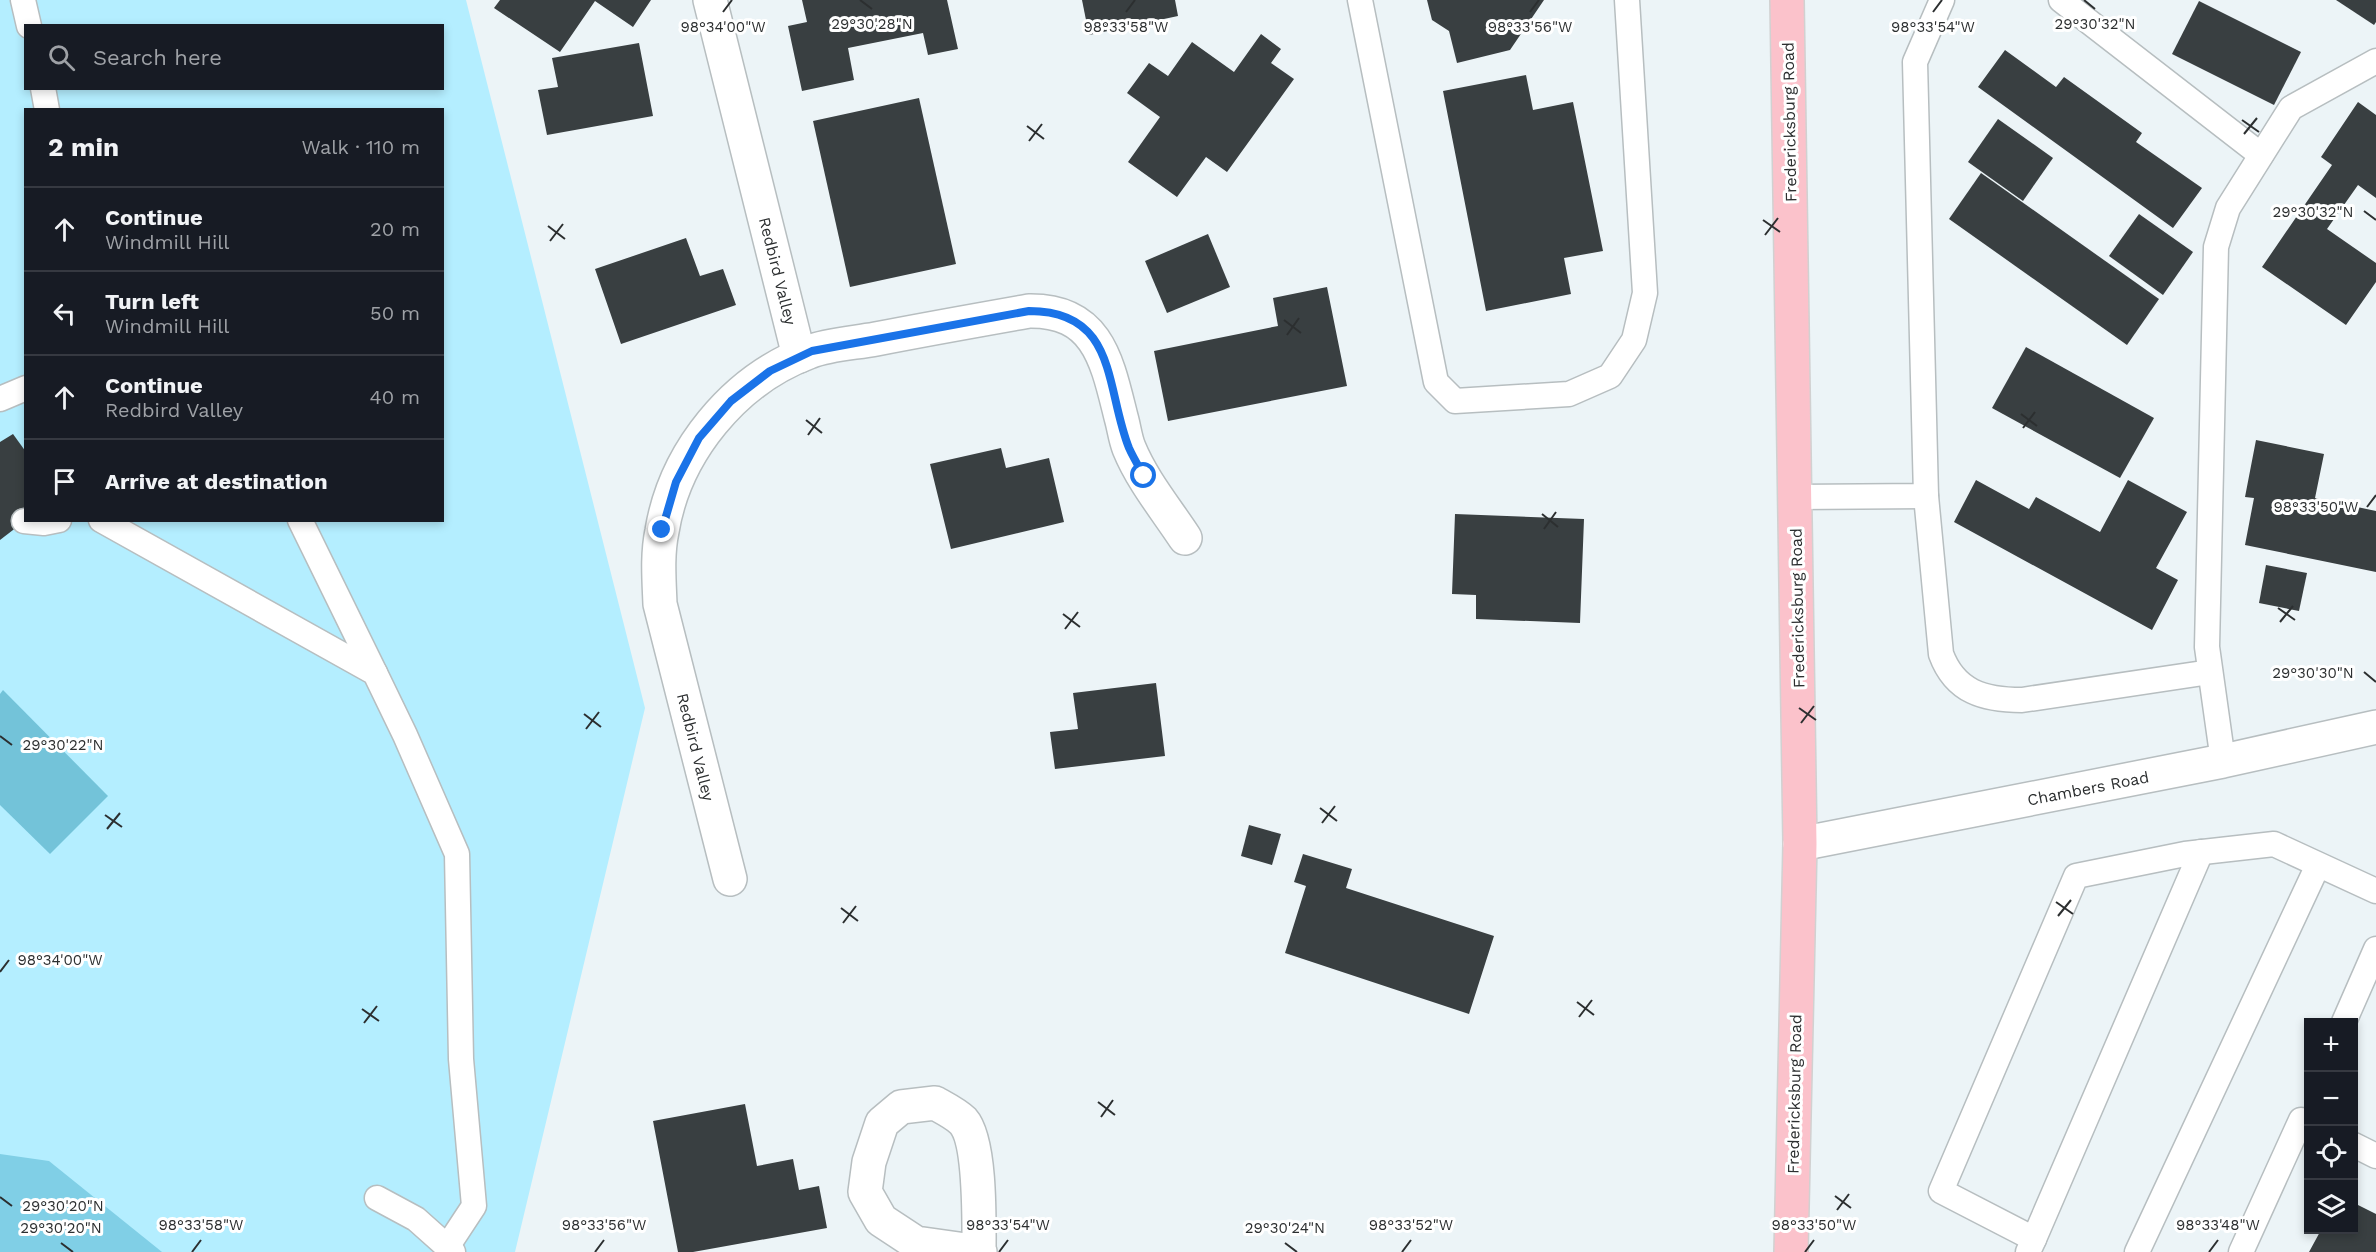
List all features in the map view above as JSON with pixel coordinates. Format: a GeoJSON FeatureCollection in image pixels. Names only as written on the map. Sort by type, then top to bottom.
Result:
{"type":"FeatureCollection","features":[{"type":"Feature","properties":{"kind":"main road","name":"Fredericksburg Road"},"geometry":{"type":"LineString","coordinates":[[1787,0],[1800,844],[1791,1252]]}},
{"type":"Feature","properties":{"kind":"street","name":"Redbird Valley"},"geometry":{"type":"LineString","coordinates":[[710,0],[799,356],[770,371],[731,401],[699,438],[676,482],[662,530],[658,562],[660,604],[730,879]]}},
{"type":"Feature","properties":{"kind":"street"},"geometry":{"type":"LineString","coordinates":[[799,356],[812,351],[1029,311],[1049,311],[1067,316],[1085,328],[1094,339],[1110,373],[1129,447],[1144,476],[1185,538]]}},
{"type":"Feature","properties":{"kind":"street","name":"Chambers Road"},"geometry":{"type":"LineString","coordinates":[[1800,844],[2223,761],[2376,727]]}},
{"type":"Feature","properties":{"kind":"street"},"geometry":{"type":"LineString","coordinates":[[935,1103],[964,1122],[975,1152],[979,1252],[915,1243],[881,1220],[865,1191],[869,1162],[882,1123],[901,1107],[935,1103]]}},
{"type":"Feature","properties":{"kind":"lane"},"geometry":{"type":"LineString","coordinates":[[23,0],[29,24]]}},
{"type":"Feature","properties":{"kind":"lane"},"geometry":{"type":"LineString","coordinates":[[1360,0],[1436,382],[1455,401],[1569,393],[1610,376],[1634,340],[1645,293],[1627,0]]}},
{"type":"Feature","properties":{"kind":"lane"},"geometry":{"type":"LineString","coordinates":[[1942,0],[1915,62],[1926,496],[1941,654],[1947,670],[1974,694],[2001,700],[2022,700],[2210,672]]}},
{"type":"Feature","properties":{"kind":"lane"},"geometry":{"type":"LineString","coordinates":[[2061,0],[2261,155]]}},
{"type":"Feature","properties":{"kind":"lane"},"geometry":{"type":"LineString","coordinates":[[2223,761],[2207,647],[2216,247],[2228,207],[2291,108],[2376,61]]}},
{"type":"Feature","properties":{"kind":"lane"},"geometry":{"type":"LineString","coordinates":[[43,90],[47,108]]}},
{"type":"Feature","properties":{"kind":"lane"},"geometry":{"type":"LineString","coordinates":[[0,399],[24,388]]}},
{"type":"Feature","properties":{"kind":"lane"},"geometry":{"type":"LineString","coordinates":[[1795,497],[1926,496]]}},
{"type":"Feature","properties":{"kind":"lane"},"geometry":{"type":"LineString","coordinates":[[34,522],[49,522]]}},
{"type":"Feature","properties":{"kind":"lane"},"geometry":{"type":"LineString","coordinates":[[104,522],[375,673]]}},
{"type":"Feature","properties":{"kind":"lane"},"geometry":{"type":"LineString","coordinates":[[301,522],[405,735],[457,854],[460,1059],[474,1206],[450,1249],[416,1219],[377,1198]]}},
{"type":"Feature","properties":{"kind":"lane"},"geometry":{"type":"LineString","coordinates":[[2201,852],[2031,1245],[1941,1191],[2076,876],[2201,852],[2274,844],[2376,891]]}},
{"type":"Feature","properties":{"kind":"lane"},"geometry":{"type":"LineString","coordinates":[[2137,1252],[2318,865]]}},
{"type":"Feature","properties":{"kind":"lane"},"geometry":{"type":"LineString","coordinates":[[2346,1018],[2376,949]]}},
{"type":"Feature","properties":{"kind":"lane"},"geometry":{"type":"LineString","coordinates":[[2241,1252],[2304,1120]]}},
{"type":"Feature","properties":{"kind":"lane"},"geometry":{"type":"LineString","coordinates":[[2358,1147],[2376,1156]]}},
{"type":"Feature","properties":{"kind":"shaded area"},"geometry":{"type":"Polygon","coordinates":[[[0,0],[466,0],[645,708],[515,1252],[0,1252],[0,0]]]}},
{"type":"Feature","properties":{"kind":"shaded area"},"geometry":{"type":"Polygon","coordinates":[[[3,690],[108,796],[50,854],[0,805],[0,694],[3,690]]]}},
{"type":"Feature","properties":{"kind":"shaded area"},"geometry":{"type":"Polygon","coordinates":[[[0,1154],[49,1161],[162,1252],[0,1252],[0,1154]]]}},
{"type":"Feature","properties":{"kind":"building"},"geometry":{"type":"Polygon","coordinates":[[[500,0],[651,0],[633,27],[595,1],[560,52],[494,8],[500,0]]]}},
{"type":"Feature","properties":{"kind":"building"},"geometry":{"type":"Polygon","coordinates":[[[802,0],[947,0],[958,49],[928,55],[923,33],[848,48],[854,80],[802,91],[788,26],[807,22],[802,0]]]}},
{"type":"Feature","properties":{"kind":"building"},"geometry":{"type":"Polygon","coordinates":[[[1082,0],[1175,0],[1178,16],[1089,35],[1082,0]]]}},
{"type":"Feature","properties":{"kind":"building"},"geometry":{"type":"Polygon","coordinates":[[[1427,0],[1544,0],[1510,50],[1457,63],[1449,31],[1432,20],[1427,0]]]}},
{"type":"Feature","properties":{"kind":"building"},"geometry":{"type":"Polygon","coordinates":[[[2336,0],[2376,0],[2376,22],[2374,25],[2336,0]]]}},
{"type":"Feature","properties":{"kind":"building"},"geometry":{"type":"Polygon","coordinates":[[[2199,1],[2301,52],[2274,105],[2172,54],[2199,1]]]}},
{"type":"Feature","properties":{"kind":"building"},"geometry":{"type":"Polygon","coordinates":[[[1261,34],[1281,49],[1271,63],[1294,79],[1227,172],[1206,157],[1177,197],[1128,162],[1160,117],[1127,93],[1149,63],[1168,76],[1192,42],[1234,72],[1261,34]]]}},
{"type":"Feature","properties":{"kind":"building"},"geometry":{"type":"Polygon","coordinates":[[[639,43],[653,116],[547,135],[538,90],[558,87],[552,58],[639,43]]]}},
{"type":"Feature","properties":{"kind":"building"},"geometry":{"type":"Polygon","coordinates":[[[2005,50],[2056,87],[2064,77],[2142,133],[2136,142],[2202,188],[2173,228],[1978,87],[2005,50]]]}},
{"type":"Feature","properties":{"kind":"building"},"geometry":{"type":"Polygon","coordinates":[[[1526,75],[1533,110],[1573,102],[1603,251],[1564,258],[1571,294],[1486,311],[1443,91],[1526,75]]]}},
{"type":"Feature","properties":{"kind":"building"},"geometry":{"type":"Polygon","coordinates":[[[919,98],[956,264],[850,287],[813,121],[919,98]]]}},
{"type":"Feature","properties":{"kind":"building"},"geometry":{"type":"Polygon","coordinates":[[[2358,102],[2376,115],[2376,198],[2358,185],[2327,229],[2376,263],[2376,282],[2346,325],[2262,267],[2332,165],[2321,157],[2358,102]]]}},
{"type":"Feature","properties":{"kind":"building"},"geometry":{"type":"Polygon","coordinates":[[[1998,119],[2053,158],[2023,201],[1968,162],[1998,119]]]}},
{"type":"Feature","properties":{"kind":"building"},"geometry":{"type":"Polygon","coordinates":[[[1981,173],[2159,299],[2127,345],[1949,219],[1981,173]]]}},
{"type":"Feature","properties":{"kind":"building"},"geometry":{"type":"Polygon","coordinates":[[[2139,214],[2193,252],[2163,295],[2109,256],[2139,214]]]}},
{"type":"Feature","properties":{"kind":"building"},"geometry":{"type":"Polygon","coordinates":[[[1208,234],[1230,287],[1167,313],[1145,261],[1208,234]]]}},
{"type":"Feature","properties":{"kind":"building"},"geometry":{"type":"Polygon","coordinates":[[[686,238],[700,276],[723,269],[736,305],[621,344],[595,269],[686,238]]]}},
{"type":"Feature","properties":{"kind":"building"},"geometry":{"type":"Polygon","coordinates":[[[1327,287],[1347,386],[1168,421],[1154,351],[1278,326],[1273,298],[1327,287]]]}},
{"type":"Feature","properties":{"kind":"building"},"geometry":{"type":"Polygon","coordinates":[[[2026,347],[2154,418],[2120,478],[1992,408],[2026,347]]]}},
{"type":"Feature","properties":{"kind":"building"},"geometry":{"type":"Polygon","coordinates":[[[13,434],[24,449],[24,522],[0,540],[0,442],[13,434]]]}},
{"type":"Feature","properties":{"kind":"building"},"geometry":{"type":"Polygon","coordinates":[[[2256,440],[2324,454],[2315,498],[2376,511],[2376,572],[2245,545],[2254,498],[2245,497],[2256,440]]]}},
{"type":"Feature","properties":{"kind":"building"},"geometry":{"type":"Polygon","coordinates":[[[1001,448],[1006,468],[1049,458],[1064,522],[951,549],[930,464],[1001,448]]]}},
{"type":"Feature","properties":{"kind":"building"},"geometry":{"type":"Polygon","coordinates":[[[1976,480],[2029,509],[2036,497],[2100,532],[2128,480],[2187,512],[2156,568],[2178,580],[2152,630],[1954,522],[1976,480]]]}},
{"type":"Feature","properties":{"kind":"building"},"geometry":{"type":"Polygon","coordinates":[[[1455,514],[1584,519],[1580,623],[1476,619],[1476,595],[1452,594],[1455,514]]]}},
{"type":"Feature","properties":{"kind":"building"},"geometry":{"type":"Polygon","coordinates":[[[2266,565],[2307,573],[2299,611],[2259,603],[2266,565]]]}},
{"type":"Feature","properties":{"kind":"building"},"geometry":{"type":"Polygon","coordinates":[[[1156,683],[1165,756],[1055,769],[1050,732],[1078,729],[1073,693],[1156,683]]]}},
{"type":"Feature","properties":{"kind":"building"},"geometry":{"type":"Polygon","coordinates":[[[1249,825],[1281,834],[1272,865],[1241,856],[1249,825]]]}},
{"type":"Feature","properties":{"kind":"building"},"geometry":{"type":"Polygon","coordinates":[[[1303,854],[1352,869],[1346,888],[1494,936],[1469,1014],[1285,953],[1306,886],[1294,882],[1303,854]]]}},
{"type":"Feature","properties":{"kind":"building"},"geometry":{"type":"Polygon","coordinates":[[[745,1104],[757,1166],[793,1159],[799,1190],[819,1186],[827,1228],[693,1252],[678,1252],[653,1121],[745,1104]]]}},
{"type":"Feature","properties":{"kind":"building"},"geometry":{"type":"Polygon","coordinates":[[[2358,1205],[2376,1214],[2376,1252],[2309,1252],[2319,1234],[2358,1234],[2358,1205]]]}},
{"type":"Feature","properties":{"kind":"route"},"geometry":{"type":"LineString","coordinates":[[662,530],[676,482],[699,438],[731,401],[770,371],[812,351],[1029,311],[1049,311],[1067,316],[1085,328],[1094,339],[1110,373],[1129,447],[1144,476]]}}]}
